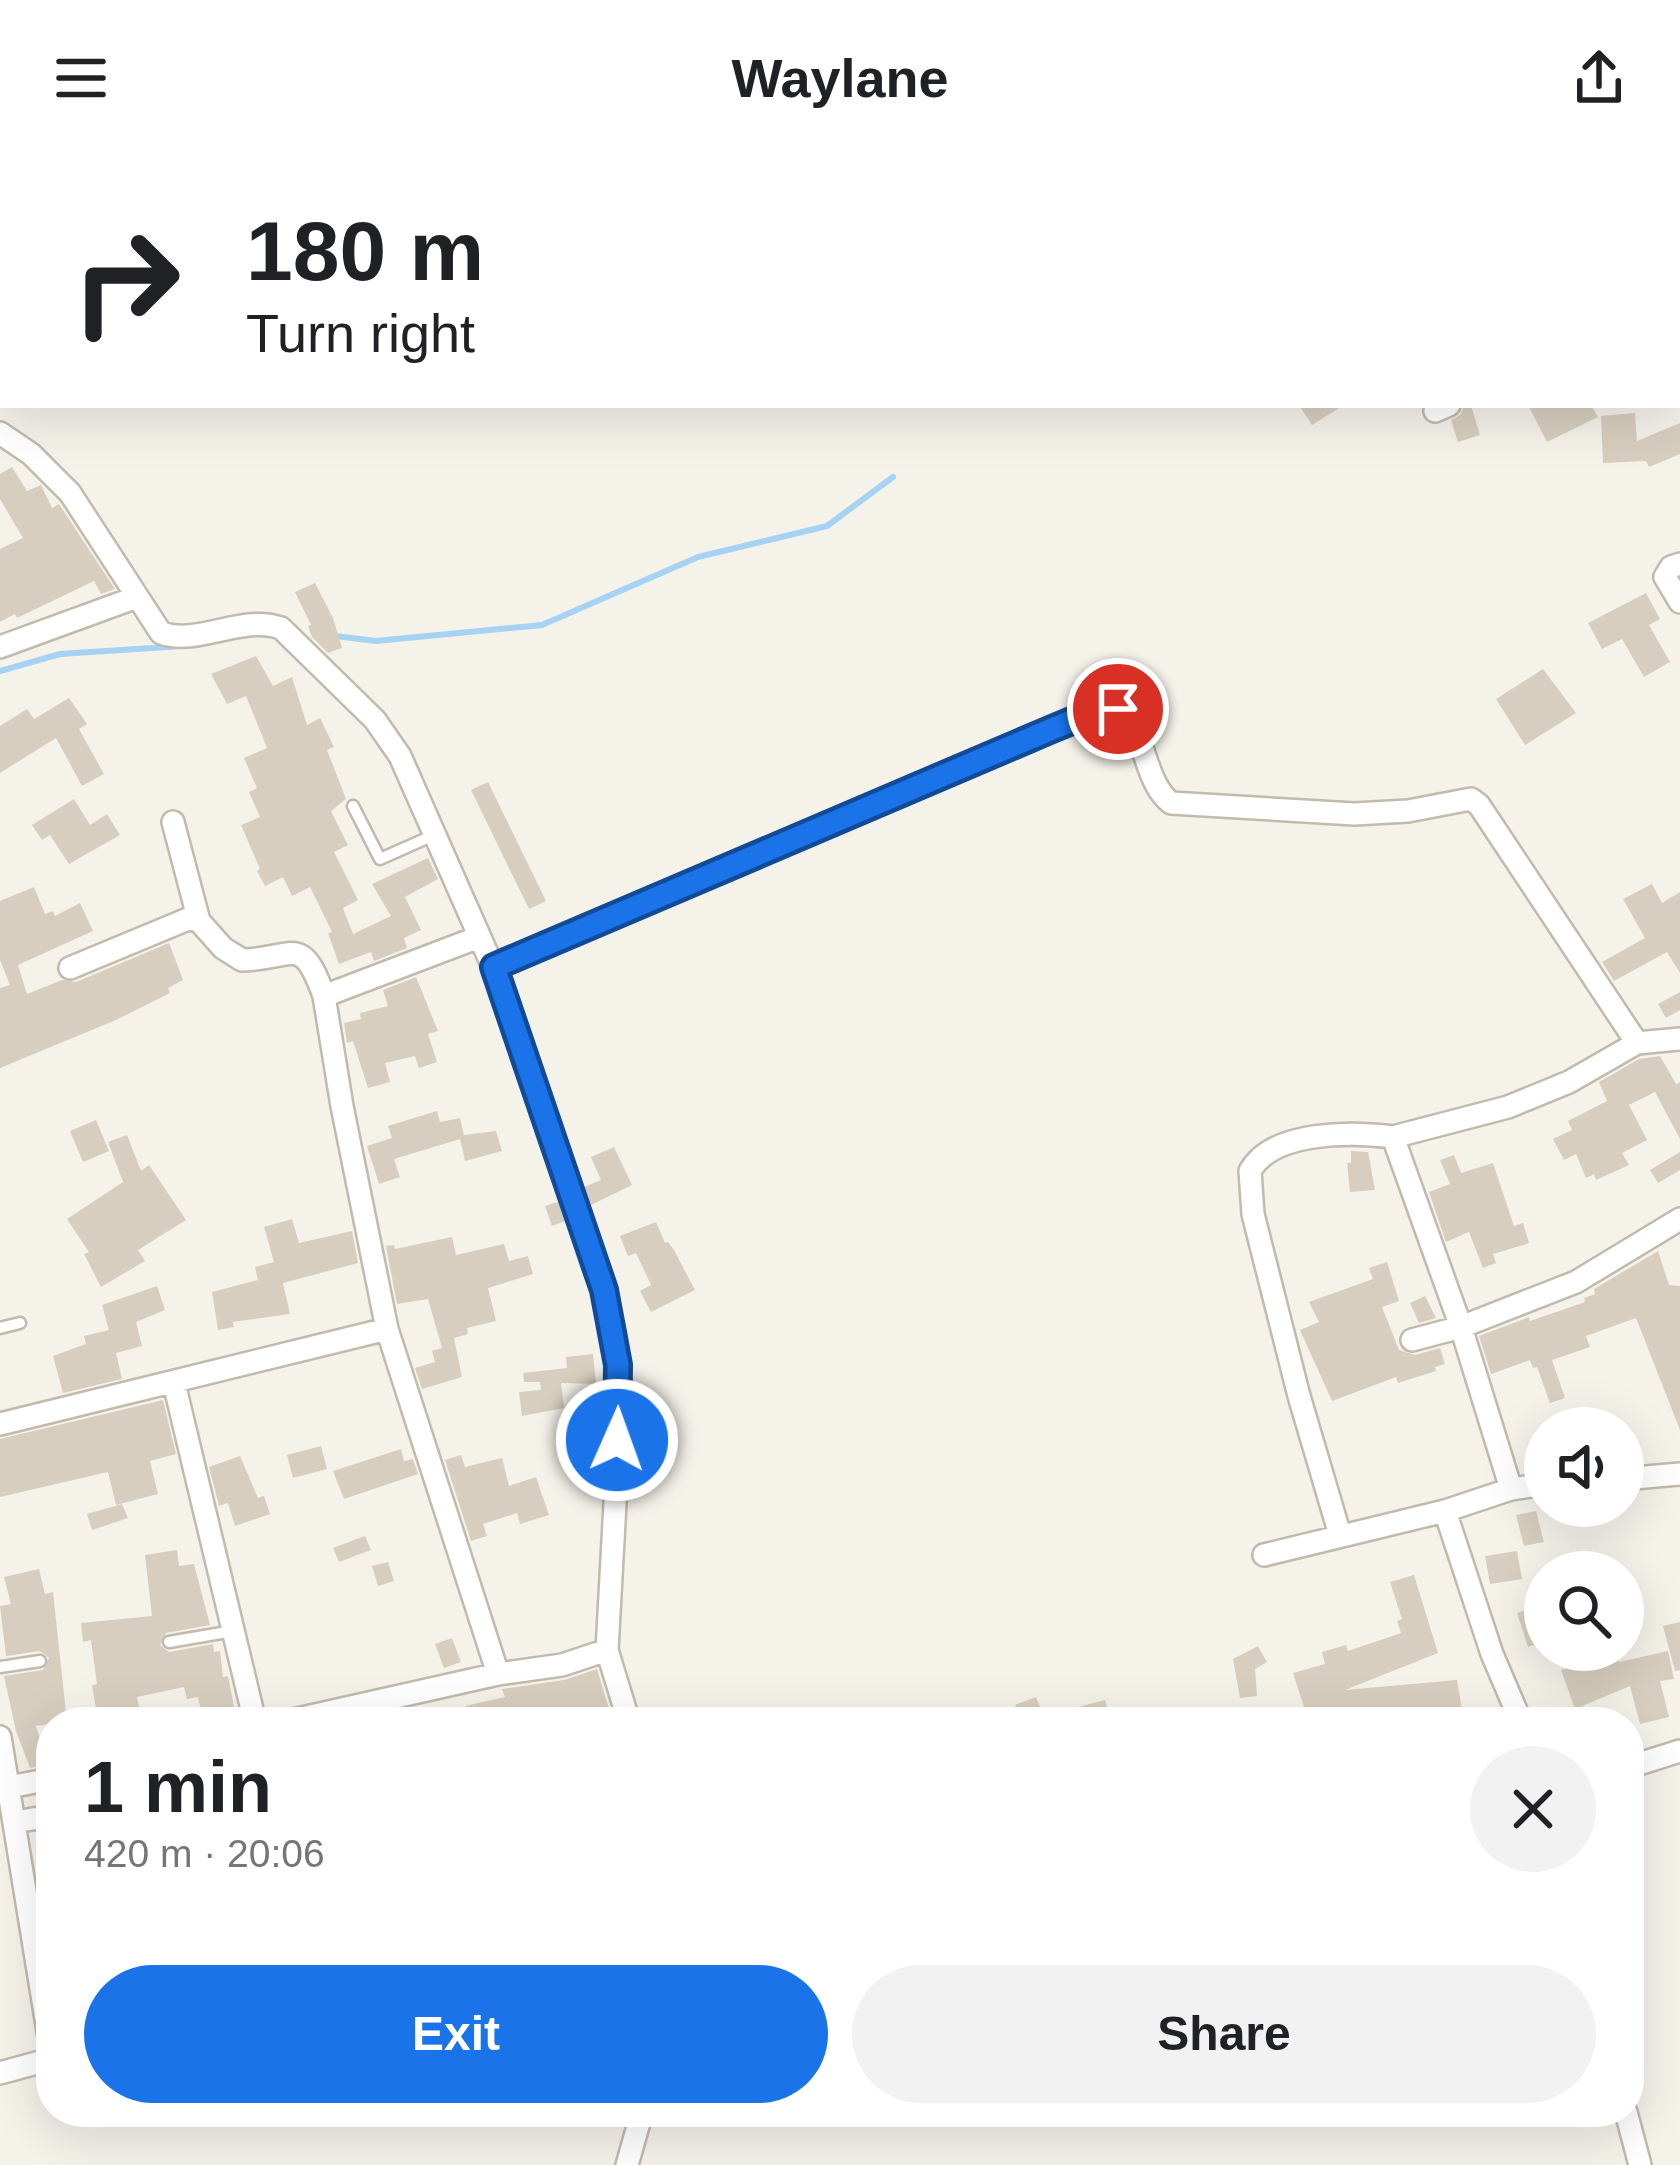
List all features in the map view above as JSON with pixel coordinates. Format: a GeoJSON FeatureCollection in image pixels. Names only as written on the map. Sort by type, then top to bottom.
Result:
{"type":"FeatureCollection","features":[{"type":"Feature","properties":{"kind":"street"},"geometry":{"type":"LineString","coordinates":[[0,433],[31,454],[70,493],[154,627],[171,636],[266,623],[298,642],[389,738],[494,967],[604,1290],[615,1337],[620,1394],[607,1650],[624,1707]]}},
{"type":"Feature","properties":{"kind":"street"},"geometry":{"type":"LineString","coordinates":[[1680,564],[1665,577],[1680,602]]}},
{"type":"Feature","properties":{"kind":"street"},"geometry":{"type":"LineString","coordinates":[[0,647],[136,597]]}},
{"type":"Feature","properties":{"kind":"street"},"geometry":{"type":"LineString","coordinates":[[494,967],[1091,713],[1118,709],[1128,716],[1155,781],[1171,803],[1306,814],[1408,811],[1462,799],[1479,805],[1636,1043]]}},
{"type":"Feature","properties":{"kind":"street"},"geometry":{"type":"LineString","coordinates":[[173,822],[200,921],[223,948],[242,960],[285,951],[302,953],[324,996],[387,1328],[498,1674]]}},
{"type":"Feature","properties":{"kind":"street"},"geometry":{"type":"LineString","coordinates":[[70,968],[165,926],[188,919],[200,921]]}},
{"type":"Feature","properties":{"kind":"street"},"geometry":{"type":"LineString","coordinates":[[324,996],[478,937]]}},
{"type":"Feature","properties":{"kind":"street"},"geometry":{"type":"LineString","coordinates":[[1340,1535],[1253,1214],[1250,1171],[1264,1154],[1311,1138],[1358,1133],[1393,1137],[1508,1107],[1569,1082],[1636,1043],[1680,1039]]}},
{"type":"Feature","properties":{"kind":"street"},"geometry":{"type":"LineString","coordinates":[[1393,1137],[1461,1327],[1510,1489]]}},
{"type":"Feature","properties":{"kind":"street"},"geometry":{"type":"LineString","coordinates":[[1412,1340],[1461,1327],[1576,1282],[1680,1219]]}},
{"type":"Feature","properties":{"kind":"street"},"geometry":{"type":"LineString","coordinates":[[0,1424],[387,1328]]}},
{"type":"Feature","properties":{"kind":"street"},"geometry":{"type":"LineString","coordinates":[[174,1383],[251,1707]]}},
{"type":"Feature","properties":{"kind":"street"},"geometry":{"type":"LineString","coordinates":[[1644,1477],[1680,1474]]}},
{"type":"Feature","properties":{"kind":"street"},"geometry":{"type":"LineString","coordinates":[[1264,1556],[1524,1487]]}},
{"type":"Feature","properties":{"kind":"street"},"geometry":{"type":"LineString","coordinates":[[1445,1511],[1515,1707]]}},
{"type":"Feature","properties":{"kind":"street"},"geometry":{"type":"LineString","coordinates":[[351,1707],[498,1674],[562,1665],[607,1650]]}},
{"type":"Feature","properties":{"kind":"street"},"geometry":{"type":"LineString","coordinates":[[1,1746],[36,1960]]}},
{"type":"Feature","properties":{"kind":"street"},"geometry":{"type":"LineString","coordinates":[[1644,1762],[1680,1751]]}},
{"type":"Feature","properties":{"kind":"street"},"geometry":{"type":"LineString","coordinates":[[9,1787],[36,1782]]}},
{"type":"Feature","properties":{"kind":"street"},"geometry":{"type":"LineString","coordinates":[[14,1822],[36,1818]]}},
{"type":"Feature","properties":{"kind":"street"},"geometry":{"type":"LineString","coordinates":[[0,2073],[36,2060]]}},
{"type":"Feature","properties":{"kind":"street"},"geometry":{"type":"LineString","coordinates":[[627,2165],[638,2127]]}},
{"type":"Feature","properties":{"kind":"street"},"geometry":{"type":"LineString","coordinates":[[1630,2127],[1640,2165]]}},
{"type":"Feature","properties":{"kind":"lane"},"geometry":{"type":"LineString","coordinates":[[352,806],[380,859],[434,835]]}},
{"type":"Feature","properties":{"kind":"lane"},"geometry":{"type":"LineString","coordinates":[[0,1328],[20,1323]]}},
{"type":"Feature","properties":{"kind":"lane"},"geometry":{"type":"LineString","coordinates":[[169,1642],[233,1631]]}},
{"type":"Feature","properties":{"kind":"lane"},"geometry":{"type":"LineString","coordinates":[[0,1667],[40,1661]]}},
{"type":"Feature","properties":{"kind":"building"},"geometry":{"type":"Polygon","coordinates":[[[1301,408],[1339,408],[1312,425],[1301,408]]]}},
{"type":"Feature","properties":{"kind":"building"},"geometry":{"type":"Polygon","coordinates":[[[1463,408],[1472,408],[1480,435],[1458,442],[1451,420],[1463,408]]]}},
{"type":"Feature","properties":{"kind":"building"},"geometry":{"type":"Polygon","coordinates":[[[1530,408],[1593,408],[1598,417],[1547,442],[1530,408]]]}},
{"type":"Feature","properties":{"kind":"building"},"geometry":{"type":"Polygon","coordinates":[[[1635,413],[1637,441],[1680,423],[1680,454],[1649,467],[1646,461],[1603,463],[1601,416],[1635,413]]]}},
{"type":"Feature","properties":{"kind":"building"},"geometry":{"type":"Polygon","coordinates":[[[12,467],[27,491],[41,485],[52,508],[59,504],[115,589],[101,594],[94,581],[0,622],[0,549],[23,538],[0,499],[0,474],[12,467]]]}},
{"type":"Feature","properties":{"kind":"building"},"geometry":{"type":"Polygon","coordinates":[[[315,583],[342,648],[328,653],[312,637],[295,592],[315,583]]]}},
{"type":"Feature","properties":{"kind":"building"},"geometry":{"type":"Polygon","coordinates":[[[1646,593],[1660,619],[1649,625],[1670,662],[1644,677],[1622,639],[1602,649],[1588,623],[1646,593]]]}},
{"type":"Feature","properties":{"kind":"building"},"geometry":{"type":"Polygon","coordinates":[[[256,656],[273,686],[292,677],[307,725],[320,718],[334,747],[327,750],[346,799],[331,811],[348,845],[334,852],[358,900],[343,908],[353,934],[391,916],[372,884],[428,858],[438,879],[405,897],[421,930],[404,938],[407,948],[374,961],[371,952],[339,964],[328,933],[332,932],[310,887],[292,896],[283,877],[265,886],[257,871],[241,825],[260,817],[249,792],[257,788],[244,758],[267,748],[246,696],[227,704],[211,674],[256,656]]]}},
{"type":"Feature","properties":{"kind":"building"},"geometry":{"type":"Polygon","coordinates":[[[1543,669],[1576,713],[1525,745],[1496,699],[1543,669]]]}},
{"type":"Feature","properties":{"kind":"building"},"geometry":{"type":"Polygon","coordinates":[[[69,698],[87,724],[79,729],[104,774],[82,786],[56,738],[0,773],[0,726],[27,709],[34,719],[69,698]]]}},
{"type":"Feature","properties":{"kind":"building"},"geometry":{"type":"Polygon","coordinates":[[[488,782],[546,901],[529,909],[471,790],[488,782]]]}},
{"type":"Feature","properties":{"kind":"building"},"geometry":{"type":"Polygon","coordinates":[[[74,799],[90,825],[107,814],[120,835],[69,864],[50,835],[42,840],[32,825],[74,799]]]}},
{"type":"Feature","properties":{"kind":"building"},"geometry":{"type":"Polygon","coordinates":[[[1652,884],[1662,903],[1680,892],[1680,973],[1667,952],[1614,981],[1602,962],[1645,938],[1623,899],[1652,884]]]}},
{"type":"Feature","properties":{"kind":"building"},"geometry":{"type":"Polygon","coordinates":[[[34,887],[45,914],[53,911],[55,916],[80,903],[93,931],[18,965],[27,994],[62,980],[76,982],[169,943],[183,980],[168,988],[170,993],[116,1020],[0,1068],[0,988],[10,985],[0,960],[0,901],[34,887]]]}},
{"type":"Feature","properties":{"kind":"building"},"geometry":{"type":"Polygon","coordinates":[[[416,977],[438,1031],[428,1034],[437,1062],[419,1068],[415,1056],[385,1063],[390,1082],[368,1088],[353,1041],[347,1043],[344,1023],[388,1006],[383,990],[416,977]]]}},
{"type":"Feature","properties":{"kind":"building"},"geometry":{"type":"Polygon","coordinates":[[[1680,992],[1680,1010],[1666,1018],[1658,1004],[1680,992]]]}},
{"type":"Feature","properties":{"kind":"building"},"geometry":{"type":"Polygon","coordinates":[[[1660,1056],[1676,1084],[1680,1082],[1680,1139],[1655,1092],[1629,1105],[1647,1140],[1622,1153],[1629,1165],[1596,1180],[1594,1174],[1586,1178],[1576,1154],[1564,1160],[1553,1139],[1572,1130],[1568,1121],[1607,1101],[1599,1082],[1639,1059],[1660,1056]]]}},
{"type":"Feature","properties":{"kind":"building"},"geometry":{"type":"Polygon","coordinates":[[[437,1111],[440,1122],[460,1118],[464,1135],[496,1131],[502,1151],[465,1161],[460,1139],[394,1159],[400,1177],[379,1184],[367,1146],[392,1138],[388,1126],[437,1111]]]}},
{"type":"Feature","properties":{"kind":"building"},"geometry":{"type":"Polygon","coordinates":[[[96,1120],[109,1151],[83,1162],[70,1131],[96,1120]]]}},
{"type":"Feature","properties":{"kind":"building"},"geometry":{"type":"Polygon","coordinates":[[[127,1135],[141,1171],[149,1165],[186,1220],[138,1250],[145,1261],[101,1287],[84,1254],[89,1252],[67,1219],[123,1182],[108,1142],[127,1135]]]}},
{"type":"Feature","properties":{"kind":"building"},"geometry":{"type":"Polygon","coordinates":[[[614,1147],[632,1185],[591,1205],[584,1187],[601,1180],[591,1157],[614,1147]]]}},
{"type":"Feature","properties":{"kind":"building"},"geometry":{"type":"Polygon","coordinates":[[[1351,1151],[1368,1152],[1375,1190],[1350,1192],[1347,1163],[1351,1163],[1351,1151]]]}},
{"type":"Feature","properties":{"kind":"building"},"geometry":{"type":"Polygon","coordinates":[[[1680,1152],[1680,1170],[1658,1183],[1650,1170],[1680,1152]]]}},
{"type":"Feature","properties":{"kind":"building"},"geometry":{"type":"Polygon","coordinates":[[[1454,1155],[1461,1173],[1493,1163],[1514,1226],[1523,1223],[1529,1243],[1493,1254],[1496,1263],[1483,1268],[1469,1232],[1446,1242],[1429,1192],[1450,1184],[1440,1160],[1454,1155]]]}},
{"type":"Feature","properties":{"kind":"building"},"geometry":{"type":"Polygon","coordinates":[[[558,1202],[565,1221],[552,1226],[545,1206],[558,1202]]]}},
{"type":"Feature","properties":{"kind":"building"},"geometry":{"type":"Polygon","coordinates":[[[292,1219],[299,1243],[352,1231],[358,1263],[283,1283],[290,1314],[233,1322],[234,1327],[218,1330],[212,1292],[258,1280],[255,1267],[274,1262],[264,1227],[292,1219]]]}},
{"type":"Feature","properties":{"kind":"building"},"geometry":{"type":"Polygon","coordinates":[[[656,1222],[695,1290],[651,1312],[640,1291],[651,1285],[636,1253],[628,1256],[620,1236],[656,1222]]]}},
{"type":"Feature","properties":{"kind":"building"},"geometry":{"type":"Polygon","coordinates":[[[452,1237],[456,1255],[504,1244],[509,1261],[528,1256],[533,1274],[488,1288],[496,1321],[467,1328],[468,1334],[454,1338],[462,1377],[422,1389],[415,1368],[435,1362],[432,1351],[442,1348],[428,1299],[397,1304],[386,1246],[395,1249],[452,1237]]]}},
{"type":"Feature","properties":{"kind":"building"},"geometry":{"type":"Polygon","coordinates":[[[1658,1251],[1669,1285],[1680,1286],[1680,1430],[1636,1318],[1586,1336],[1590,1347],[1552,1360],[1565,1398],[1550,1403],[1530,1360],[1491,1374],[1479,1336],[1585,1302],[1584,1298],[1595,1294],[1594,1289],[1658,1251]]]}},
{"type":"Feature","properties":{"kind":"building"},"geometry":{"type":"Polygon","coordinates":[[[1387,1262],[1399,1301],[1382,1307],[1399,1350],[1415,1355],[1440,1348],[1445,1364],[1435,1367],[1436,1371],[1398,1383],[1396,1377],[1332,1401],[1300,1330],[1319,1322],[1309,1302],[1373,1279],[1369,1268],[1387,1262]]]}},
{"type":"Feature","properties":{"kind":"building"},"geometry":{"type":"Polygon","coordinates":[[[157,1286],[165,1310],[136,1322],[142,1346],[116,1353],[122,1379],[63,1393],[53,1356],[86,1344],[84,1336],[109,1330],[102,1305],[157,1286]]]}},
{"type":"Feature","properties":{"kind":"building"},"geometry":{"type":"Polygon","coordinates":[[[1425,1296],[1436,1318],[1419,1323],[1410,1303],[1425,1296]]]}},
{"type":"Feature","properties":{"kind":"building"},"geometry":{"type":"Polygon","coordinates":[[[593,1354],[596,1384],[561,1383],[564,1408],[522,1416],[519,1392],[541,1390],[540,1382],[524,1382],[523,1373],[567,1368],[566,1357],[593,1354]]]}},
{"type":"Feature","properties":{"kind":"building"},"geometry":{"type":"Polygon","coordinates":[[[163,1400],[176,1454],[150,1461],[158,1494],[116,1505],[108,1472],[0,1497],[0,1439],[163,1400]]]}},
{"type":"Feature","properties":{"kind":"building"},"geometry":{"type":"Polygon","coordinates":[[[321,1446],[327,1469],[293,1478],[287,1455],[321,1446]]]}},
{"type":"Feature","properties":{"kind":"building"},"geometry":{"type":"Polygon","coordinates":[[[401,1449],[404,1461],[413,1459],[418,1474],[344,1499],[333,1471],[401,1449]]]}},
{"type":"Feature","properties":{"kind":"building"},"geometry":{"type":"Polygon","coordinates":[[[461,1455],[465,1467],[502,1458],[509,1486],[536,1477],[549,1515],[520,1524],[517,1513],[483,1524],[487,1536],[471,1541],[445,1460],[461,1455]]]}},
{"type":"Feature","properties":{"kind":"building"},"geometry":{"type":"Polygon","coordinates":[[[240,1456],[270,1514],[235,1526],[228,1503],[219,1506],[209,1467],[240,1456]]]}},
{"type":"Feature","properties":{"kind":"building"},"geometry":{"type":"Polygon","coordinates":[[[122,1504],[128,1518],[92,1530],[87,1514],[122,1504]]]}},
{"type":"Feature","properties":{"kind":"building"},"geometry":{"type":"Polygon","coordinates":[[[1524,1513],[1524,1527],[1540,1527],[1544,1542],[1524,1546],[1516,1515],[1524,1513]]]}},
{"type":"Feature","properties":{"kind":"building"},"geometry":{"type":"Polygon","coordinates":[[[365,1536],[371,1550],[339,1562],[333,1548],[365,1536]]]}},
{"type":"Feature","properties":{"kind":"building"},"geometry":{"type":"Polygon","coordinates":[[[177,1550],[179,1566],[194,1564],[210,1625],[166,1633],[160,1645],[169,1652],[213,1644],[214,1652],[220,1651],[234,1707],[200,1707],[198,1697],[187,1699],[184,1687],[137,1697],[139,1707],[96,1707],[91,1640],[83,1642],[81,1623],[152,1616],[145,1555],[177,1550]]]}},
{"type":"Feature","properties":{"kind":"building"},"geometry":{"type":"Polygon","coordinates":[[[1517,1551],[1522,1579],[1490,1584],[1485,1556],[1517,1551]]]}},
{"type":"Feature","properties":{"kind":"building"},"geometry":{"type":"Polygon","coordinates":[[[388,1562],[394,1581],[378,1586],[372,1566],[388,1562]]]}},
{"type":"Feature","properties":{"kind":"building"},"geometry":{"type":"Polygon","coordinates":[[[39,1569],[45,1594],[53,1592],[65,1707],[36,1707],[36,1767],[30,1768],[4,1676],[43,1670],[49,1658],[40,1651],[6,1656],[0,1606],[11,1604],[4,1577],[39,1569]]]}},
{"type":"Feature","properties":{"kind":"building"},"geometry":{"type":"Polygon","coordinates":[[[1414,1575],[1438,1653],[1345,1690],[1457,1680],[1462,1707],[1304,1707],[1293,1673],[1325,1664],[1322,1652],[1346,1645],[1348,1651],[1401,1633],[1397,1621],[1402,1619],[1390,1582],[1414,1575]]]}},
{"type":"Feature","properties":{"kind":"building"},"geometry":{"type":"Polygon","coordinates":[[[1680,1622],[1680,1670],[1675,1671],[1663,1626],[1680,1622]]]}},
{"type":"Feature","properties":{"kind":"building"},"geometry":{"type":"Polygon","coordinates":[[[452,1638],[461,1662],[444,1668],[435,1644],[452,1638]]]}},
{"type":"Feature","properties":{"kind":"building"},"geometry":{"type":"Polygon","coordinates":[[[1258,1646],[1267,1662],[1255,1669],[1257,1696],[1240,1698],[1233,1659],[1258,1646]]]}},
{"type":"Feature","properties":{"kind":"building"},"geometry":{"type":"Polygon","coordinates":[[[1668,1651],[1674,1679],[1660,1681],[1669,1717],[1644,1723],[1644,1707],[1636,1707],[1630,1686],[1574,1707],[1561,1671],[1644,1671],[1644,1656],[1668,1651]]]}},
{"type":"Feature","properties":{"kind":"building"},"geometry":{"type":"Polygon","coordinates":[[[597,1669],[608,1707],[465,1707],[505,1697],[502,1689],[564,1680],[597,1669]]]}},
{"type":"Feature","properties":{"kind":"building"},"geometry":{"type":"Polygon","coordinates":[[[1036,1697],[1040,1707],[1016,1707],[1036,1697]]]}},
{"type":"Feature","properties":{"kind":"building"},"geometry":{"type":"Polygon","coordinates":[[[1105,1700],[1107,1707],[1078,1707],[1105,1700]]]}},
{"type":"Feature","properties":{"kind":"waterway"},"geometry":{"type":"LineString","coordinates":[[335,636],[376,641],[542,625],[698,557],[827,526],[893,477]]}},
{"type":"Feature","properties":{"kind":"waterway"},"geometry":{"type":"LineString","coordinates":[[0,671],[60,654],[198,645]]}},
{"type":"Feature","properties":{"kind":"route"},"geometry":{"type":"LineString","coordinates":[[617,1440],[618,1365],[604,1290],[494,967],[1052,729],[1091,713],[1118,709]]}}]}
